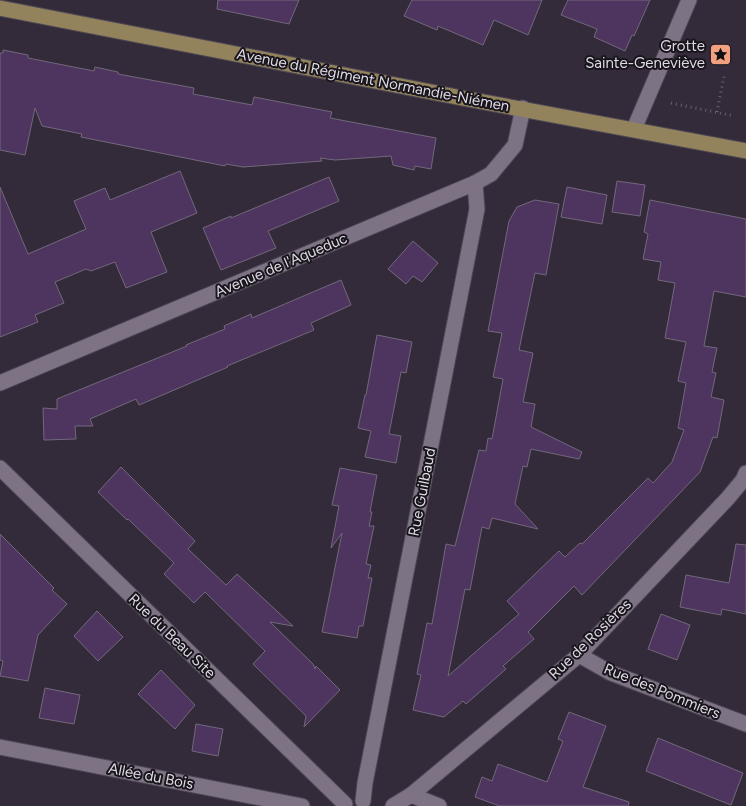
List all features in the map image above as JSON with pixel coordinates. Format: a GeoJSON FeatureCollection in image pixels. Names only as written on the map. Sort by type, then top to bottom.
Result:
{"type":"FeatureCollection","features":[{"type":"Feature","properties":{"kind":"main road","name":"Avenue du Régiment Normandie-Niémen"},"geometry":{"type":"LineString","coordinates":[[0,8],[746,150]]}},
{"type":"Feature","properties":{"kind":"street"},"geometry":{"type":"LineString","coordinates":[[634,129],[689,0]]}},
{"type":"Feature","properties":{"kind":"street","name":"Avenue de l'Aqueduc"},"geometry":{"type":"LineString","coordinates":[[0,383],[475,183],[491,174],[515,145],[523,108]]}},
{"type":"Feature","properties":{"kind":"street","name":"Rue Guilbaud"},"geometry":{"type":"LineString","coordinates":[[369,803],[365,783],[477,209],[475,183]]}},
{"type":"Feature","properties":{"kind":"street","name":"Rue du Beau Site"},"geometry":{"type":"LineString","coordinates":[[0,468],[343,805]]}},
{"type":"Feature","properties":{"kind":"street","name":"Rue de Rosières"},"geometry":{"type":"LineString","coordinates":[[393,806],[411,795],[579,655],[745,478]]}},
{"type":"Feature","properties":{"kind":"street","name":"Rue des Pommiers"},"geometry":{"type":"LineString","coordinates":[[579,655],[611,673],[746,724]]}},
{"type":"Feature","properties":{"kind":"street","name":"Allée du Bois"},"geometry":{"type":"LineString","coordinates":[[0,747],[302,806]]}},
{"type":"Feature","properties":{"kind":"street"},"geometry":{"type":"LineString","coordinates":[[411,795],[439,806]]}},
{"type":"Feature","properties":{"kind":"street"},"geometry":{"type":"LineString","coordinates":[[343,805],[351,801],[369,803]]}},
{"type":"Feature","properties":{"kind":"path"},"geometry":{"type":"LineString","coordinates":[[717,112],[724,76]]}},
{"type":"Feature","properties":{"kind":"path"},"geometry":{"type":"LineString","coordinates":[[671,103],[734,116]]}},
{"type":"Feature","properties":{"kind":"building"},"geometry":{"type":"Polygon","coordinates":[[[218,0],[299,0],[289,24],[217,9],[218,0]]]}},
{"type":"Feature","properties":{"kind":"building"},"geometry":{"type":"Polygon","coordinates":[[[412,0],[542,0],[528,35],[494,20],[483,45],[438,26],[437,30],[404,16],[412,0]]]}},
{"type":"Feature","properties":{"kind":"building"},"geometry":{"type":"Polygon","coordinates":[[[568,0],[650,0],[625,51],[594,37],[597,29],[561,15],[568,0]]]}},
{"type":"Feature","properties":{"kind":"building"},"geometry":{"type":"Polygon","coordinates":[[[3,50],[28,55],[28,58],[94,71],[95,67],[118,72],[118,74],[194,88],[193,94],[252,105],[254,97],[332,112],[330,118],[436,138],[431,169],[415,166],[414,170],[393,165],[391,156],[335,160],[320,158],[322,161],[243,167],[226,164],[225,166],[81,137],[82,134],[42,126],[35,108],[25,155],[0,150],[0,53],[3,53],[3,50]]]}},
{"type":"Feature","properties":{"kind":"building"},"geometry":{"type":"Polygon","coordinates":[[[180,171],[197,213],[151,232],[167,272],[126,288],[115,262],[91,271],[86,269],[55,282],[64,303],[35,315],[38,322],[0,337],[0,187],[28,254],[86,229],[74,201],[105,188],[110,200],[180,171]]]}},
{"type":"Feature","properties":{"kind":"building"},"geometry":{"type":"Polygon","coordinates":[[[329,177],[339,201],[268,231],[276,248],[221,270],[203,228],[329,177]]]}},
{"type":"Feature","properties":{"kind":"building"},"geometry":{"type":"Polygon","coordinates":[[[617,181],[645,185],[640,216],[612,212],[617,181]]]}},
{"type":"Feature","properties":{"kind":"building"},"geometry":{"type":"Polygon","coordinates":[[[567,187],[607,195],[602,224],[561,217],[567,187]]]}},
{"type":"Feature","properties":{"kind":"building"},"geometry":{"type":"Polygon","coordinates":[[[535,200],[559,204],[546,275],[535,273],[519,350],[533,353],[523,402],[535,404],[531,427],[582,452],[579,459],[531,449],[527,467],[523,466],[515,504],[538,529],[492,518],[489,529],[482,527],[470,590],[465,589],[448,676],[519,614],[507,601],[559,551],[565,557],[580,543],[582,544],[648,478],[653,483],[672,462],[684,430],[678,428],[686,383],[678,381],[686,342],[665,338],[675,283],[658,280],[661,262],[643,259],[648,234],[644,232],[650,200],[746,219],[746,297],[714,291],[704,346],[717,348],[712,372],[716,373],[711,397],[724,400],[717,438],[713,437],[700,472],[582,595],[574,586],[528,632],[534,639],[503,666],[506,669],[466,704],[463,701],[444,717],[413,710],[421,675],[417,674],[427,623],[432,624],[446,544],[455,546],[479,450],[486,451],[488,438],[492,439],[503,379],[493,377],[502,333],[488,331],[509,221],[517,207],[535,200]]]}},
{"type":"Feature","properties":{"kind":"building"},"geometry":{"type":"Polygon","coordinates":[[[413,241],[438,263],[422,282],[413,276],[406,284],[388,269],[413,241]]]}},
{"type":"Feature","properties":{"kind":"building"},"geometry":{"type":"Polygon","coordinates":[[[341,280],[351,305],[311,323],[314,330],[139,405],[136,399],[90,419],[93,426],[75,426],[76,439],[44,440],[43,408],[57,409],[57,399],[187,346],[225,329],[224,326],[251,314],[252,318],[341,280]]]}},
{"type":"Feature","properties":{"kind":"building"},"geometry":{"type":"Polygon","coordinates":[[[377,335],[412,342],[406,373],[401,372],[389,434],[401,436],[396,463],[365,457],[371,431],[358,428],[377,335]]]}},
{"type":"Feature","properties":{"kind":"building"},"geometry":{"type":"Polygon","coordinates":[[[121,467],[195,541],[188,549],[226,585],[237,574],[293,626],[270,622],[313,664],[315,669],[316,666],[340,690],[304,727],[306,716],[253,664],[265,651],[205,592],[194,603],[164,574],[174,563],[98,492],[121,467]]]}},
{"type":"Feature","properties":{"kind":"building"},"geometry":{"type":"Polygon","coordinates":[[[340,468],[377,475],[369,526],[374,526],[366,564],[371,565],[368,578],[372,578],[363,626],[359,626],[357,638],[322,632],[342,533],[331,548],[339,506],[332,505],[340,468]]]}},
{"type":"Feature","properties":{"kind":"building"},"geometry":{"type":"Polygon","coordinates":[[[0,534],[54,588],[52,590],[67,604],[38,635],[28,681],[0,676],[3,661],[0,660],[0,534]]]}},
{"type":"Feature","properties":{"kind":"building"},"geometry":{"type":"Polygon","coordinates":[[[736,544],[746,545],[746,614],[722,609],[721,615],[680,607],[686,575],[729,583],[736,544]]]}},
{"type":"Feature","properties":{"kind":"building"},"geometry":{"type":"Polygon","coordinates":[[[97,611],[123,637],[98,661],[74,636],[97,611]]]}},
{"type":"Feature","properties":{"kind":"building"},"geometry":{"type":"Polygon","coordinates":[[[661,614],[690,625],[677,660],[648,649],[661,614]]]}},
{"type":"Feature","properties":{"kind":"building"},"geometry":{"type":"Polygon","coordinates":[[[161,670],[195,705],[175,729],[138,694],[161,670]]]}},
{"type":"Feature","properties":{"kind":"building"},"geometry":{"type":"Polygon","coordinates":[[[45,688],[80,695],[74,724],[39,718],[45,688]]]}},
{"type":"Feature","properties":{"kind":"building"},"geometry":{"type":"Polygon","coordinates":[[[569,712],[606,726],[583,787],[629,802],[628,806],[500,806],[475,797],[482,777],[492,781],[498,764],[547,782],[563,741],[558,739],[569,712]]]}},
{"type":"Feature","properties":{"kind":"building"},"geometry":{"type":"Polygon","coordinates":[[[196,724],[223,729],[218,756],[192,751],[196,724]]]}},
{"type":"Feature","properties":{"kind":"building"},"geometry":{"type":"Polygon","coordinates":[[[658,738],[743,773],[731,805],[646,771],[658,738]]]}},
{"type":"Feature","properties":{"kind":"place","name":"Grotte Sainte-Geneviève"},"geometry":{"type":"Point","coordinates":[721,55]}}]}
